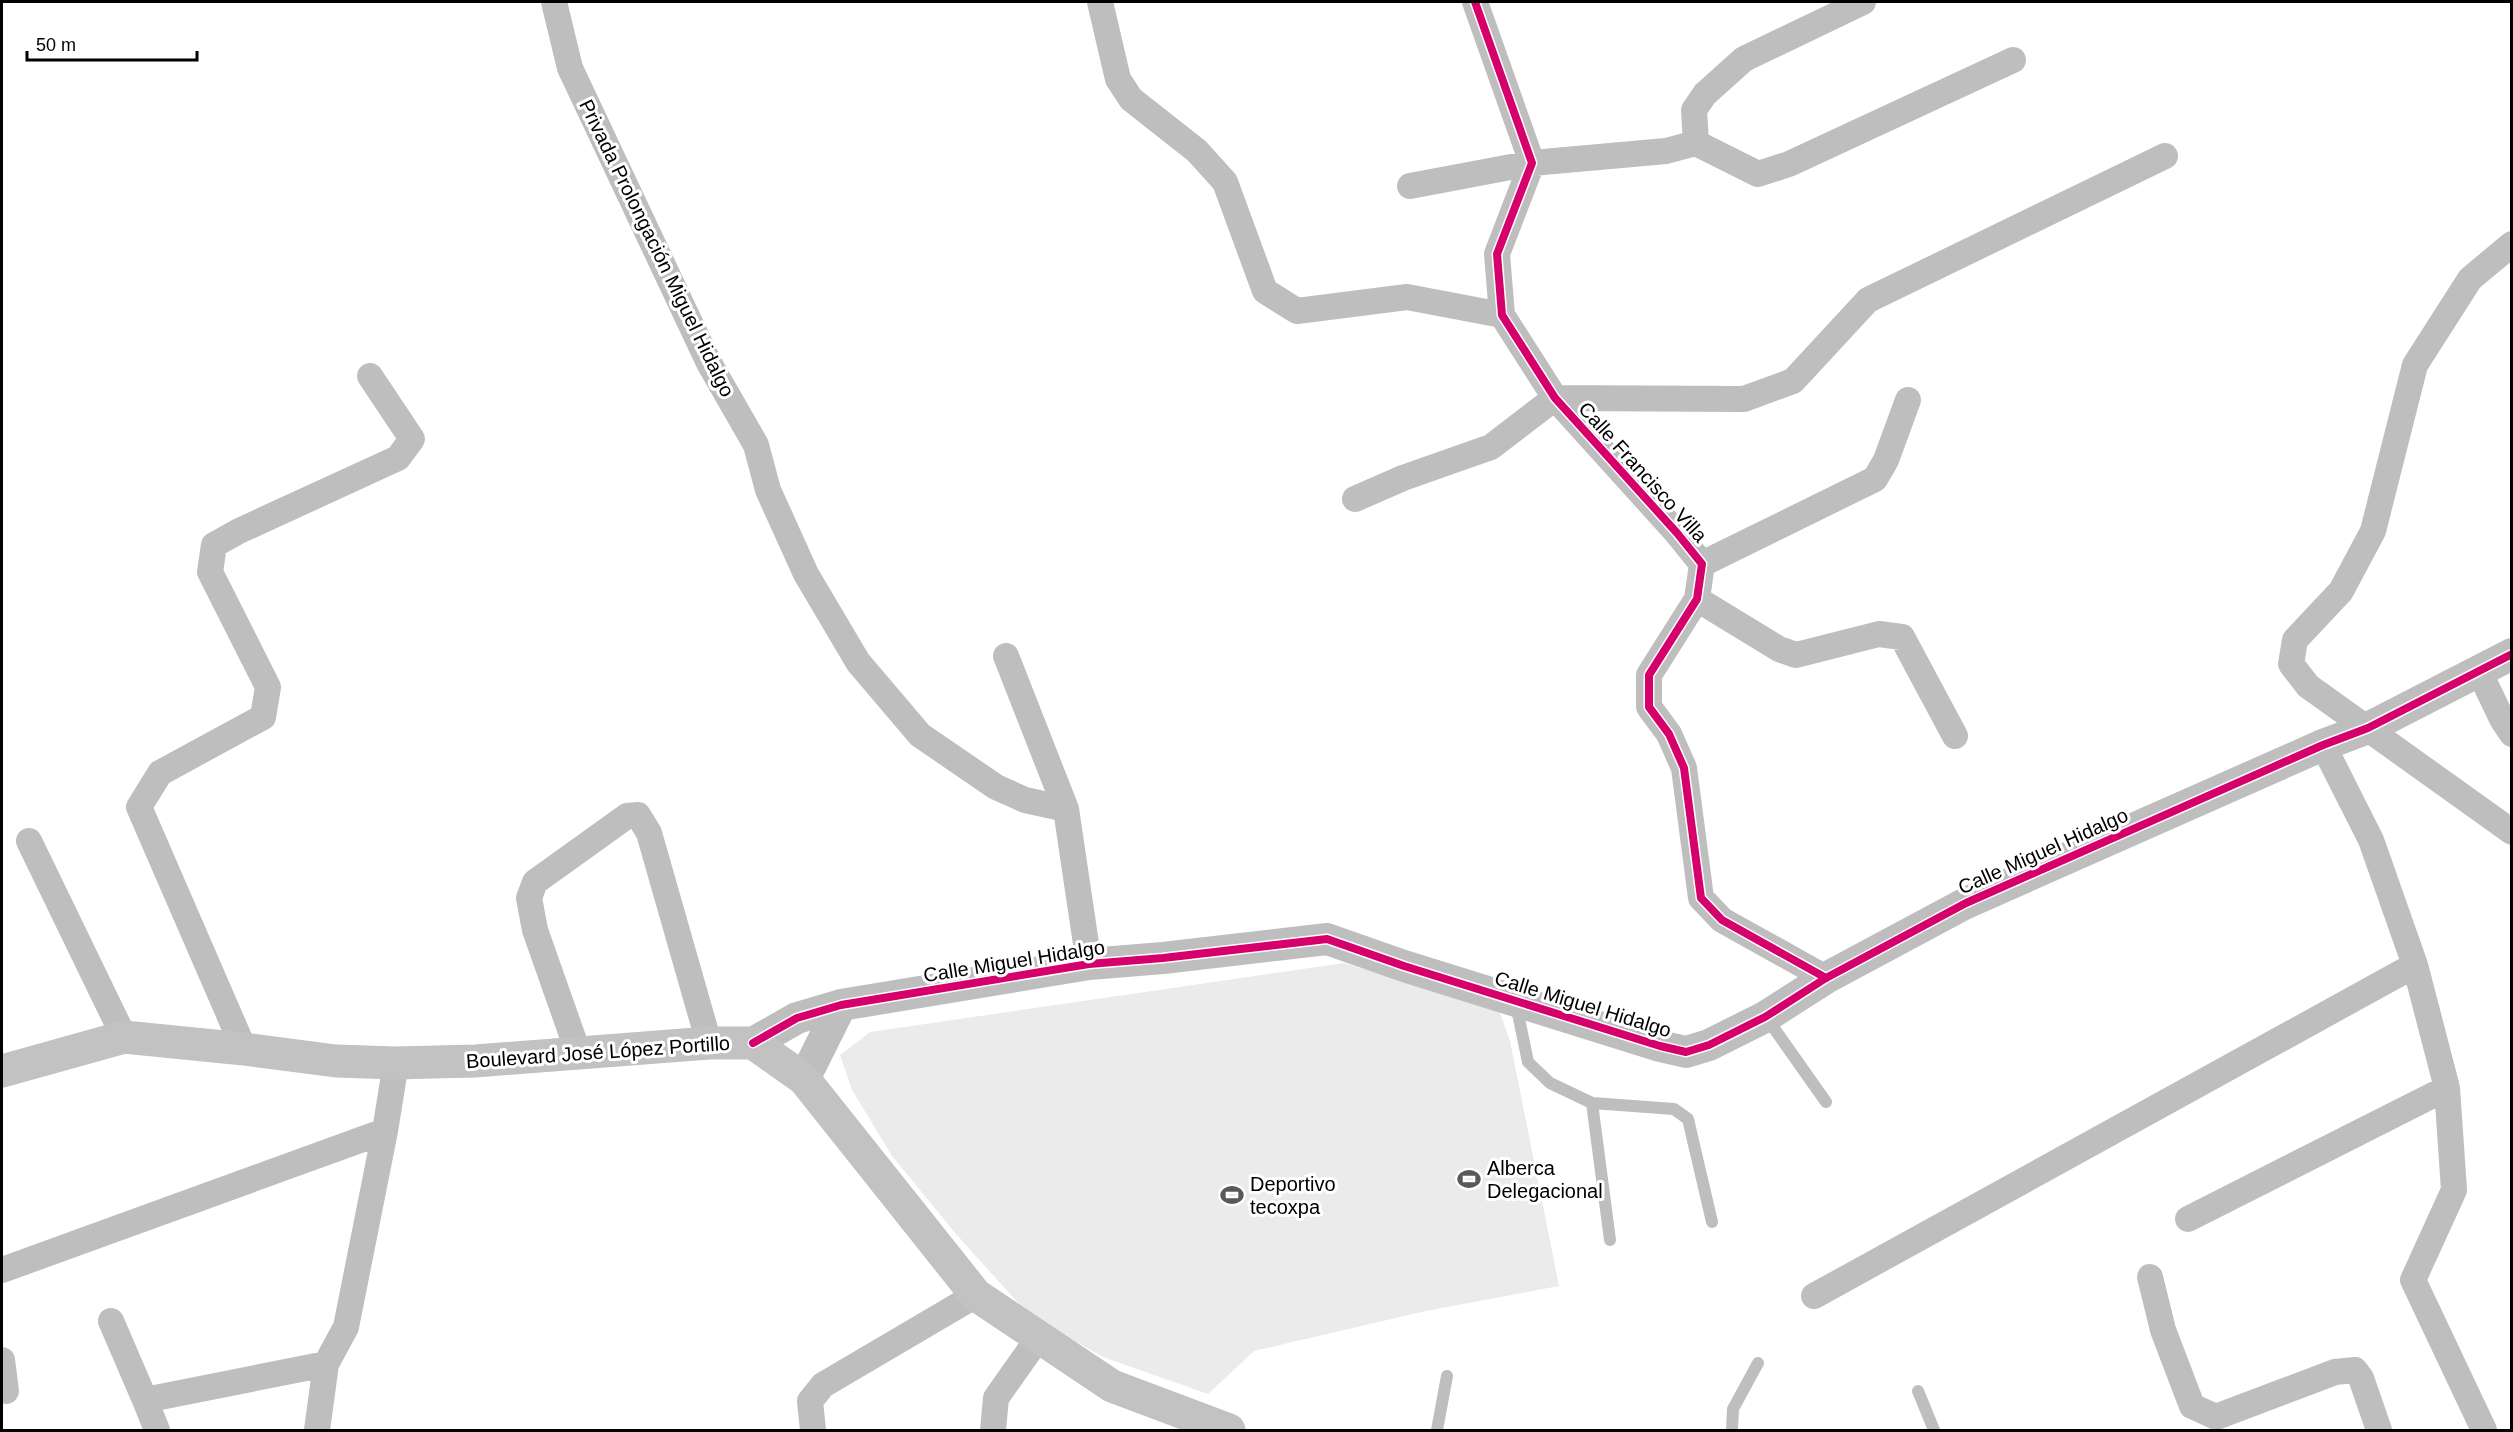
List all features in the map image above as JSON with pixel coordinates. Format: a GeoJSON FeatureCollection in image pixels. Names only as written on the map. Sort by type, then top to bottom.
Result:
{"type":"FeatureCollection","features":[{"type":"Feature","properties":{"kind":"main road","name":"Boulevard José López Portillo"},"geometry":{"type":"LineString","coordinates":[[2,1071],[124,1037],[244,1048],[336,1061],[396,1063],[475,1061],[709,1043],[753,1042],[804,1079],[976,1295],[1112,1386],[1229,1431]]}},
{"type":"Feature","properties":{"kind":"street","name":"Privada Prolongación Miguel Hidalgo"},"geometry":{"type":"LineString","coordinates":[[554,2],[570,68],[709,363],[756,445],[768,490],[806,574],[858,662],[920,735],[996,787],[1024,800],[1066,809]]}},
{"type":"Feature","properties":{"kind":"street"},"geometry":{"type":"LineString","coordinates":[[1101,2],[1118,79],[1131,99],[1197,151],[1225,182],[1265,291],[1297,311],[1407,297],[1502,315]]}},
{"type":"Feature","properties":{"kind":"street"},"geometry":{"type":"LineString","coordinates":[[1475,2],[1532,164]]}},
{"type":"Feature","properties":{"kind":"street"},"geometry":{"type":"LineString","coordinates":[[1696,143],[1694,110],[1705,94],[1744,59],[1863,2]]}},
{"type":"Feature","properties":{"kind":"street"},"geometry":{"type":"LineString","coordinates":[[1410,186],[1532,164],[1666,151],[1696,143],[1758,174],[1789,164],[2013,60]]}},
{"type":"Feature","properties":{"kind":"street"},"geometry":{"type":"LineString","coordinates":[[1355,499],[1403,478],[1491,447],[1555,398],[1744,399],[1793,381],[1868,300],[2165,156]]}},
{"type":"Feature","properties":{"kind":"street","name":"Calle Francisco Villa"},"geometry":{"type":"LineString","coordinates":[[1532,164],[1497,254],[1502,315],[1555,398],[1677,533],[1702,564],[1697,599],[1649,675],[1649,707],[1670,734],[1684,768],[1701,898],[1722,920],[1826,978]]}},
{"type":"Feature","properties":{"kind":"street"},"geometry":{"type":"LineString","coordinates":[[2511,244],[2470,279],[2415,365],[2373,531],[2341,591],[2295,640],[2291,664],[2308,686],[2511,832]]}},
{"type":"Feature","properties":{"kind":"street"},"geometry":{"type":"LineString","coordinates":[[244,1048],[139,807],[160,773],[263,717],[268,687],[210,572],[214,544],[399,458],[412,439],[370,376]]}},
{"type":"Feature","properties":{"kind":"street"},"geometry":{"type":"LineString","coordinates":[[1702,564],[1875,478],[1886,460],[1908,400]]}},
{"type":"Feature","properties":{"kind":"street"},"geometry":{"type":"LineString","coordinates":[[1697,599],[1779,649],[1796,655],[1879,634],[1902,637],[1955,736]]}},
{"type":"Feature","properties":{"kind":"street","name":"Calle Miguel Hidalgo"},"geometry":{"type":"LineString","coordinates":[[753,1042],[797,1018],[841,1005],[1089,964],[1327,939],[1404,966],[1660,1046],[1686,1052],[1708,1045],[1766,1017],[1826,978],[1966,903],[2323,745],[2368,728],[2511,654]]}},
{"type":"Feature","properties":{"kind":"street"},"geometry":{"type":"LineString","coordinates":[[1006,656],[1066,809],[1089,964]]}},
{"type":"Feature","properties":{"kind":"street"},"geometry":{"type":"LineString","coordinates":[[2479,671],[2511,734]]}},
{"type":"Feature","properties":{"kind":"street"},"geometry":{"type":"LineString","coordinates":[[2323,745],[2371,840],[2415,965],[2447,1088],[2454,1190],[2413,1280],[2484,1431]]}},
{"type":"Feature","properties":{"kind":"street"},"geometry":{"type":"LineString","coordinates":[[578,1052],[535,930],[529,898],[535,882],[627,816],[638,815],[649,833],[709,1043]]}},
{"type":"Feature","properties":{"kind":"street"},"geometry":{"type":"LineString","coordinates":[[29,841],[124,1037]]}},
{"type":"Feature","properties":{"kind":"street"},"geometry":{"type":"LineString","coordinates":[[1814,1296],[2415,965]]}},
{"type":"Feature","properties":{"kind":"street"},"geometry":{"type":"LineString","coordinates":[[804,1079],[841,1005]]}},
{"type":"Feature","properties":{"kind":"street"},"geometry":{"type":"LineString","coordinates":[[317,1431],[326,1364],[346,1327],[385,1131],[396,1063]]}},
{"type":"Feature","properties":{"kind":"street"},"geometry":{"type":"LineString","coordinates":[[2188,1219],[2447,1088]]}},
{"type":"Feature","properties":{"kind":"street"},"geometry":{"type":"LineString","coordinates":[[2,1270],[385,1131]]}},
{"type":"Feature","properties":{"kind":"street"},"geometry":{"type":"LineString","coordinates":[[2150,1277],[2163,1330],[2192,1406],[2216,1417],[2335,1372],[2355,1370],[2361,1378],[2379,1431]]}},
{"type":"Feature","properties":{"kind":"street"},"geometry":{"type":"LineString","coordinates":[[813,1431],[810,1401],[824,1385],[976,1295]]}},
{"type":"Feature","properties":{"kind":"street"},"geometry":{"type":"LineString","coordinates":[[111,1321],[158,1431]]}},
{"type":"Feature","properties":{"kind":"street"},"geometry":{"type":"LineString","coordinates":[[993,1431],[996,1398],[1039,1337]]}},
{"type":"Feature","properties":{"kind":"street"},"geometry":{"type":"LineString","coordinates":[[2,1360],[6,1391]]}},
{"type":"Feature","properties":{"kind":"street"},"geometry":{"type":"LineString","coordinates":[[145,1400],[326,1364]]}},
{"type":"Feature","properties":{"kind":"lane"},"geometry":{"type":"LineString","coordinates":[[1516,1000],[1528,1062],[1550,1083],[1592,1103],[1674,1109],[1688,1119],[1712,1222]]}},
{"type":"Feature","properties":{"kind":"lane"},"geometry":{"type":"LineString","coordinates":[[1766,1017],[1826,1102]]}},
{"type":"Feature","properties":{"kind":"lane"},"geometry":{"type":"LineString","coordinates":[[1592,1103],[1610,1240]]}},
{"type":"Feature","properties":{"kind":"lane"},"geometry":{"type":"LineString","coordinates":[[1732,1431],[1733,1409],[1758,1363]]}},
{"type":"Feature","properties":{"kind":"lane"},"geometry":{"type":"LineString","coordinates":[[1437,1431],[1447,1376]]}},
{"type":"Feature","properties":{"kind":"lane"},"geometry":{"type":"LineString","coordinates":[[1918,1390],[1934,1431]]}},
{"type":"Feature","properties":{"kind":"shaded area","name":"Deportivo tecoxpa"},"geometry":{"type":"Polygon","coordinates":[[[1344,963],[1499,1010],[1510,1041],[1559,1286],[1426,1311],[1254,1351],[1208,1394],[1103,1357],[1029,1315],[956,1234],[892,1156],[852,1090],[840,1055],[870,1032],[1344,963]]]}},
{"type":"Feature","properties":{"kind":"cycle path"},"geometry":{"type":"LineString","coordinates":[[1475,2],[1532,163],[1497,254],[1502,315],[1555,398],[1677,533],[1702,564],[1697,599],[1649,675],[1649,707],[1669,734],[1684,768],[1701,898],[1722,920],[1826,978]]}},
{"type":"Feature","properties":{"kind":"cycle path"},"geometry":{"type":"LineString","coordinates":[[753,1043],[797,1018],[841,1005],[1089,964],[1327,939],[1404,966],[1660,1046],[1686,1052],[1709,1045],[1765,1017],[1826,978],[1966,903],[2323,745],[2368,728],[2512,654]]}},
{"type":"Feature","properties":{"kind":"place","name":"Alberca Delegacional"},"geometry":{"type":"Point","coordinates":[1469,1179]}},
{"type":"Feature","properties":{"kind":"place","name":"Deportivo tecoxpa"},"geometry":{"type":"Point","coordinates":[1232,1195]}}]}
